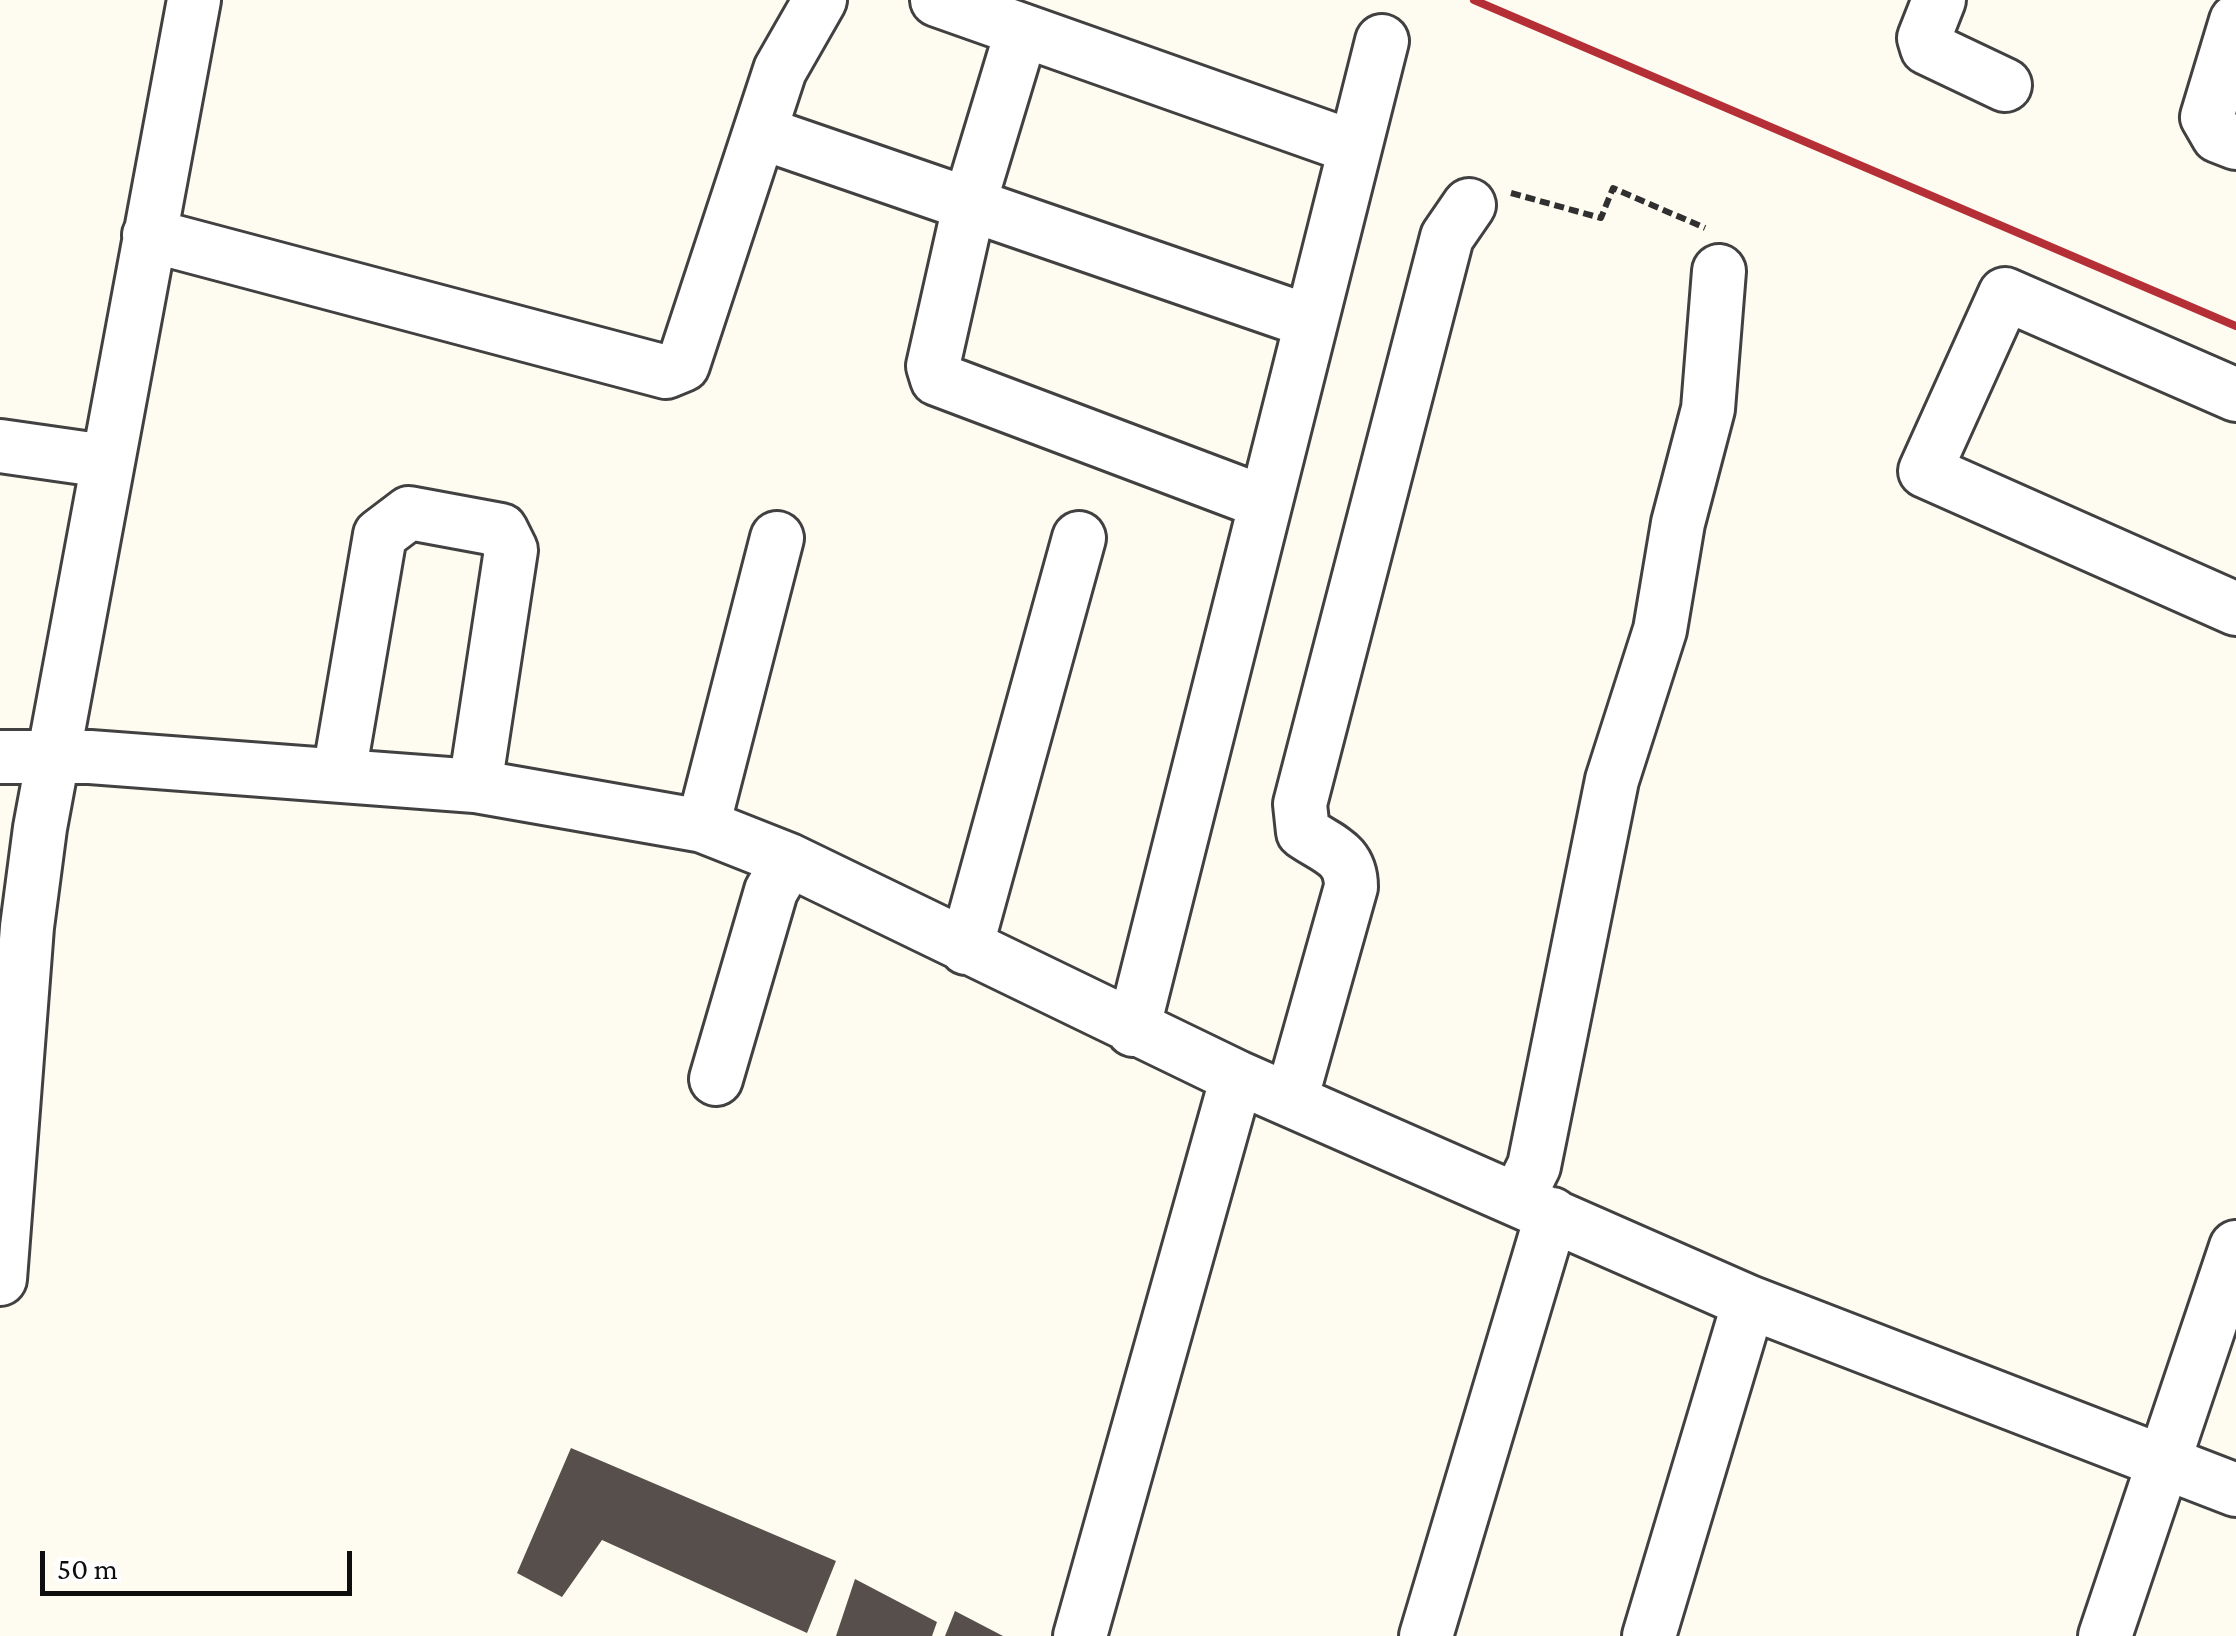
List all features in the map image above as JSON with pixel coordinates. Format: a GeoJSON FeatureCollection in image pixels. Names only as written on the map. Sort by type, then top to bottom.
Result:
{"type":"FeatureCollection","features":[{"type":"Feature","properties":{"kind":"street"},"geometry":{"type":"LineString","coordinates":[[0,1279],[27,926],[51,759],[194,0]]}},
{"type":"Feature","properties":{"kind":"street"},"geometry":{"type":"LineString","coordinates":[[148,235],[666,372],[683,365],[780,70],[820,0]]}},
{"type":"Feature","properties":{"kind":"street"},"geometry":{"type":"LineString","coordinates":[[937,0],[1354,147]]}},
{"type":"Feature","properties":{"kind":"street"},"geometry":{"type":"LineString","coordinates":[[1939,0],[1924,38],[1928,48],[2005,85]]}},
{"type":"Feature","properties":{"kind":"street"},"geometry":{"type":"LineString","coordinates":[[2236,21],[2207,117],[2218,136],[2236,143]]}},
{"type":"Feature","properties":{"kind":"street"},"geometry":{"type":"LineString","coordinates":[[1022,30],[970,202],[933,366],[936,379],[1263,502]]}},
{"type":"Feature","properties":{"kind":"street"},"geometry":{"type":"LineString","coordinates":[[1133,1030],[1382,41]]}},
{"type":"Feature","properties":{"kind":"street"},"geometry":{"type":"LineString","coordinates":[[762,132],[1311,322]]}},
{"type":"Feature","properties":{"kind":"street"},"geometry":{"type":"LineString","coordinates":[[1292,1100],[1351,887],[1351,873],[1338,852],[1303,832],[1300,804],[1447,237],[1469,204]]}},
{"type":"Feature","properties":{"kind":"street"},"geometry":{"type":"LineString","coordinates":[[1426,1636],[1535,1206],[1534,1166],[1612,780],[1660,630],[1678,522],[1708,409],[1719,271]]}},
{"type":"Feature","properties":{"kind":"street"},"geometry":{"type":"LineString","coordinates":[[2236,396],[2005,294],[1925,471],[2236,609]]}},
{"type":"Feature","properties":{"kind":"street"},"geometry":{"type":"LineString","coordinates":[[0,446],[105,461]]}},
{"type":"Feature","properties":{"kind":"street"},"geometry":{"type":"LineString","coordinates":[[338,774],[380,534],[409,512],[502,530],[511,550],[474,786]]}},
{"type":"Feature","properties":{"kind":"street"},"geometry":{"type":"LineString","coordinates":[[703,826],[777,538]]}},
{"type":"Feature","properties":{"kind":"street"},"geometry":{"type":"LineString","coordinates":[[966,948],[1078,538]]}},
{"type":"Feature","properties":{"kind":"street"},"geometry":{"type":"LineString","coordinates":[[0,757],[90,757],[474,786],[703,826],[790,860],[1237,1078],[1749,1302],[2236,1490]]}},
{"type":"Feature","properties":{"kind":"street"},"geometry":{"type":"LineString","coordinates":[[716,1080],[771,891],[790,860]]}},
{"type":"Feature","properties":{"kind":"street"},"geometry":{"type":"LineString","coordinates":[[1080,1636],[1237,1078]]}},
{"type":"Feature","properties":{"kind":"street"},"geometry":{"type":"LineString","coordinates":[[2105,1636],[2236,1247]]}},
{"type":"Feature","properties":{"kind":"street"},"geometry":{"type":"LineString","coordinates":[[1649,1636],[1749,1302]]}},
{"type":"Feature","properties":{"kind":"path"},"geometry":{"type":"LineString","coordinates":[[1469,204],[1505,191],[1602,218],[1613,188],[1709,230],[1719,271]]}},
{"type":"Feature","properties":{"kind":"building"},"geometry":{"type":"Polygon","coordinates":[[[571,1448],[836,1561],[807,1633],[602,1540],[562,1597],[517,1573],[571,1448]]]}},
{"type":"Feature","properties":{"kind":"building"},"geometry":{"type":"Polygon","coordinates":[[[855,1579],[937,1622],[932,1636],[836,1636],[855,1579]]]}},
{"type":"Feature","properties":{"kind":"building"},"geometry":{"type":"Polygon","coordinates":[[[955,1611],[1003,1636],[945,1636],[955,1611]]]}},
{"type":"Feature","properties":{"kind":"railway"},"geometry":{"type":"LineString","coordinates":[[1474,0],[2236,326]]}}]}
